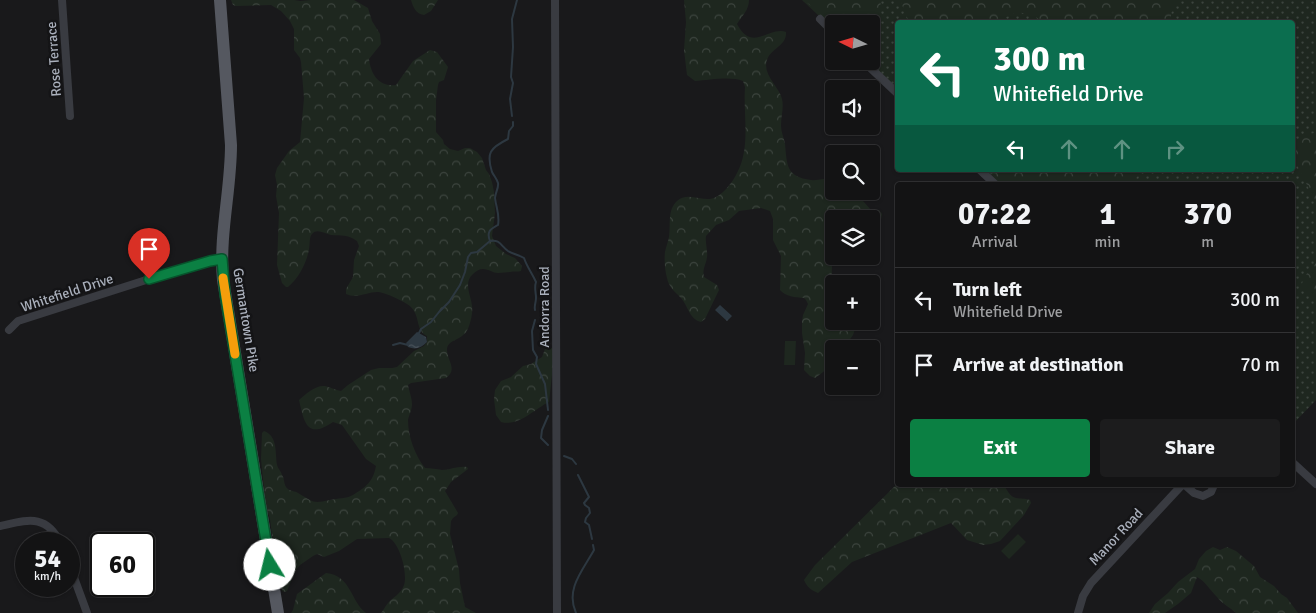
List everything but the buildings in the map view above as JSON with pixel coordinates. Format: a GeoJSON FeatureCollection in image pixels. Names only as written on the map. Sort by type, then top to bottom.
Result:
{"type":"FeatureCollection","features":[{"type":"Feature","properties":{"kind":"main road","name":"Germantown Pike"},"geometry":{"type":"LineString","coordinates":[[220,0],[231,145],[222,259],[225,294],[278,613]]}},
{"type":"Feature","properties":{"kind":"street","name":"Rose Terrace"},"geometry":{"type":"LineString","coordinates":[[62,0],[70,116]]}},
{"type":"Feature","properties":{"kind":"street","name":"Andorra Road"},"geometry":{"type":"LineString","coordinates":[[555,0],[557,613]]}},
{"type":"Feature","properties":{"kind":"street"},"geometry":{"type":"LineString","coordinates":[[820,20],[825,25]]}},
{"type":"Feature","properties":{"kind":"street"},"geometry":{"type":"LineString","coordinates":[[873,70],[895,91]]}},
{"type":"Feature","properties":{"kind":"street"},"geometry":{"type":"LineString","coordinates":[[982,172],[993,182]]}},
{"type":"Feature","properties":{"kind":"street","name":"Whitefield Drive"},"geometry":{"type":"LineString","coordinates":[[9,330],[18,322],[168,273],[222,259]]}},
{"type":"Feature","properties":{"kind":"street"},"geometry":{"type":"LineString","coordinates":[[1295,465],[1316,484]]}},
{"type":"Feature","properties":{"kind":"street","name":"Manor Road"},"geometry":{"type":"LineString","coordinates":[[1078,613],[1083,596],[1091,582],[1182,487]]}},
{"type":"Feature","properties":{"kind":"street"},"geometry":{"type":"LineString","coordinates":[[1186,487],[1200,496],[1208,494],[1213,487]]}},
{"type":"Feature","properties":{"kind":"street"},"geometry":{"type":"LineString","coordinates":[[0,526],[27,521],[42,523],[49,526],[54,532]]}},
{"type":"Feature","properties":{"kind":"street"},"geometry":{"type":"LineString","coordinates":[[80,594],[87,613]]}},
{"type":"Feature","properties":{"kind":"green space"},"geometry":{"type":"Polygon","coordinates":[[[231,0],[354,0],[368,8],[372,21],[380,34],[381,44],[369,59],[374,75],[381,82],[396,85],[413,61],[430,50],[437,52],[448,67],[444,80],[439,82],[438,85],[436,132],[450,149],[458,151],[470,148],[482,158],[494,192],[495,213],[492,236],[496,246],[515,258],[522,266],[521,271],[498,273],[483,269],[473,274],[468,281],[472,308],[469,326],[463,335],[450,343],[447,350],[452,368],[451,372],[446,378],[408,385],[412,399],[412,408],[408,420],[409,433],[415,452],[425,468],[442,470],[467,467],[468,469],[451,482],[445,491],[458,513],[451,521],[450,534],[459,570],[465,607],[476,613],[381,613],[388,603],[401,591],[405,580],[400,552],[389,538],[357,539],[339,551],[324,557],[317,554],[300,565],[295,571],[287,591],[282,591],[270,519],[266,506],[261,459],[262,433],[264,431],[268,433],[274,441],[277,465],[285,486],[289,490],[316,502],[353,495],[368,484],[376,466],[366,459],[342,425],[333,422],[317,429],[312,429],[308,426],[299,400],[318,387],[325,386],[341,391],[371,370],[397,367],[414,351],[424,346],[427,342],[427,336],[420,330],[415,312],[401,300],[380,292],[354,296],[346,294],[346,289],[353,277],[354,260],[359,246],[357,241],[350,237],[331,235],[319,231],[314,232],[310,237],[309,249],[302,270],[288,287],[282,283],[277,265],[279,213],[275,175],[277,168],[289,151],[300,142],[304,98],[301,62],[294,50],[294,29],[281,11],[271,5],[236,6],[233,5],[231,0]]]}},
{"type":"Feature","properties":{"kind":"green space"},"geometry":{"type":"Polygon","coordinates":[[[411,0],[438,0],[431,11],[424,15],[417,12],[411,0]]]}},
{"type":"Feature","properties":{"kind":"green space"},"geometry":{"type":"Polygon","coordinates":[[[684,0],[749,0],[747,10],[737,24],[743,32],[749,37],[755,38],[773,32],[786,32],[784,41],[769,56],[766,65],[769,76],[782,99],[781,128],[789,169],[792,173],[803,178],[813,180],[825,179],[825,200],[862,200],[871,210],[825,210],[825,265],[832,265],[832,275],[825,275],[825,330],[855,330],[849,340],[825,340],[825,371],[815,378],[804,370],[805,353],[802,321],[808,304],[804,298],[788,295],[780,290],[781,256],[773,240],[773,219],[770,211],[761,208],[739,211],[729,220],[716,225],[706,236],[707,260],[704,277],[717,285],[719,290],[705,319],[701,322],[691,315],[683,300],[672,289],[668,281],[665,269],[665,250],[674,205],[681,198],[685,197],[710,199],[722,193],[737,173],[741,163],[746,131],[745,87],[743,81],[726,79],[695,81],[687,75],[684,50],[686,22],[684,0]]]}},
{"type":"Feature","properties":{"kind":"green space"},"geometry":{"type":"Polygon","coordinates":[[[802,0],[1316,0],[1316,400],[1295,422],[1295,182],[996,182],[985,172],[1295,172],[1295,20],[895,20],[895,89],[876,70],[880,70],[880,15],[825,15],[825,22],[802,0]]]}},
{"type":"Feature","properties":{"kind":"green space"},"geometry":{"type":"Polygon","coordinates":[[[804,0],[881,0],[880,15],[825,15],[825,19],[804,0]]]}},
{"type":"Feature","properties":{"kind":"green space"},"geometry":{"type":"Polygon","coordinates":[[[900,0],[1178,0],[1171,13],[1171,20],[1040,20],[1025,13],[1020,13],[1009,15],[1002,20],[908,20],[900,0]]]}},
{"type":"Feature","properties":{"kind":"green space"},"geometry":{"type":"Polygon","coordinates":[[[1316,133],[1316,203],[1295,161],[1295,143],[1303,137],[1316,133]]]}},
{"type":"Feature","properties":{"kind":"green space"},"geometry":{"type":"Polygon","coordinates":[[[988,172],[1141,172],[1133,182],[999,182],[988,172]]]}},
{"type":"Feature","properties":{"kind":"green space"},"geometry":{"type":"Polygon","coordinates":[[[1316,263],[1316,293],[1311,295],[1301,289],[1308,271],[1316,263]]]}},
{"type":"Feature","properties":{"kind":"green space"},"geometry":{"type":"Polygon","coordinates":[[[785,341],[796,341],[795,365],[784,365],[785,341]]]}},
{"type":"Feature","properties":{"kind":"green space"},"geometry":{"type":"Polygon","coordinates":[[[547,347],[553,350],[549,402],[520,420],[508,423],[501,422],[496,415],[495,390],[501,381],[511,377],[523,366],[531,364],[542,357],[547,347]]]}},
{"type":"Feature","properties":{"kind":"green space"},"geometry":{"type":"Polygon","coordinates":[[[895,486],[1005,487],[1012,496],[1030,500],[1031,503],[1024,515],[1000,541],[991,544],[983,545],[967,540],[951,523],[852,562],[818,593],[806,585],[804,580],[815,565],[895,486]]]}},
{"type":"Feature","properties":{"kind":"green space"},"geometry":{"type":"Polygon","coordinates":[[[1018,534],[1026,542],[1009,559],[1001,551],[1018,534]]]}},
{"type":"Feature","properties":{"kind":"green space"},"geometry":{"type":"Polygon","coordinates":[[[1213,547],[1220,550],[1227,547],[1236,551],[1254,566],[1260,577],[1287,598],[1298,613],[1236,613],[1221,602],[1205,583],[1197,577],[1191,593],[1178,604],[1165,613],[1149,613],[1155,604],[1178,582],[1195,569],[1199,559],[1206,551],[1213,547]]]}},
{"type":"Feature","properties":{"kind":"green space"},"geometry":{"type":"Polygon","coordinates":[[[326,573],[335,575],[346,584],[366,613],[291,613],[297,594],[326,573]]]}},
{"type":"Feature","properties":{"kind":"water"},"geometry":{"type":"Polygon","coordinates":[[[720,305],[732,316],[727,321],[715,310],[720,305]]]}},
{"type":"Feature","properties":{"kind":"water"},"geometry":{"type":"Polygon","coordinates":[[[417,332],[426,337],[427,342],[418,348],[408,347],[406,343],[417,332]]]}},
{"type":"Feature","properties":{"kind":"waterway"},"geometry":{"type":"LineString","coordinates":[[512,116],[510,99],[513,83],[511,77],[512,19],[517,0]]}},
{"type":"Feature","properties":{"kind":"waterway"},"geometry":{"type":"LineString","coordinates":[[513,122],[508,139],[493,148],[489,160],[492,172],[498,183],[495,198],[498,225],[491,229],[489,235],[490,241],[498,242],[508,251],[524,258],[536,282],[535,310]]}},
{"type":"Feature","properties":{"kind":"waterway"},"geometry":{"type":"LineString","coordinates":[[419,333],[449,302],[460,285],[468,257],[471,253],[477,252],[490,241]]}},
{"type":"Feature","properties":{"kind":"waterway"},"geometry":{"type":"LineString","coordinates":[[535,320],[532,331],[533,350],[537,357],[536,364],[545,384],[548,410]]}},
{"type":"Feature","properties":{"kind":"waterway"},"geometry":{"type":"LineString","coordinates":[[393,345],[400,343],[408,345]]}},
{"type":"Feature","properties":{"kind":"waterway"},"geometry":{"type":"LineString","coordinates":[[548,416],[541,438],[548,445]]}},
{"type":"Feature","properties":{"kind":"waterway"},"geometry":{"type":"LineString","coordinates":[[564,456],[572,459],[576,464]]}},
{"type":"Feature","properties":{"kind":"waterway"},"geometry":{"type":"LineString","coordinates":[[578,475],[589,497],[584,503],[589,508],[590,513],[585,522],[589,525],[592,539]]}},
{"type":"Feature","properties":{"kind":"waterway"},"geometry":{"type":"LineString","coordinates":[[576,613],[573,604],[574,588],[594,550],[593,545]]}},
{"type":"Feature","properties":{"kind":"slow traffic"},"geometry":{"type":"LineString","coordinates":[[223,278],[235,354]]}},
{"type":"Feature","properties":{"kind":"route"},"geometry":{"type":"LineString","coordinates":[[149,279],[222,259],[225,294],[270,565]]}}]}
